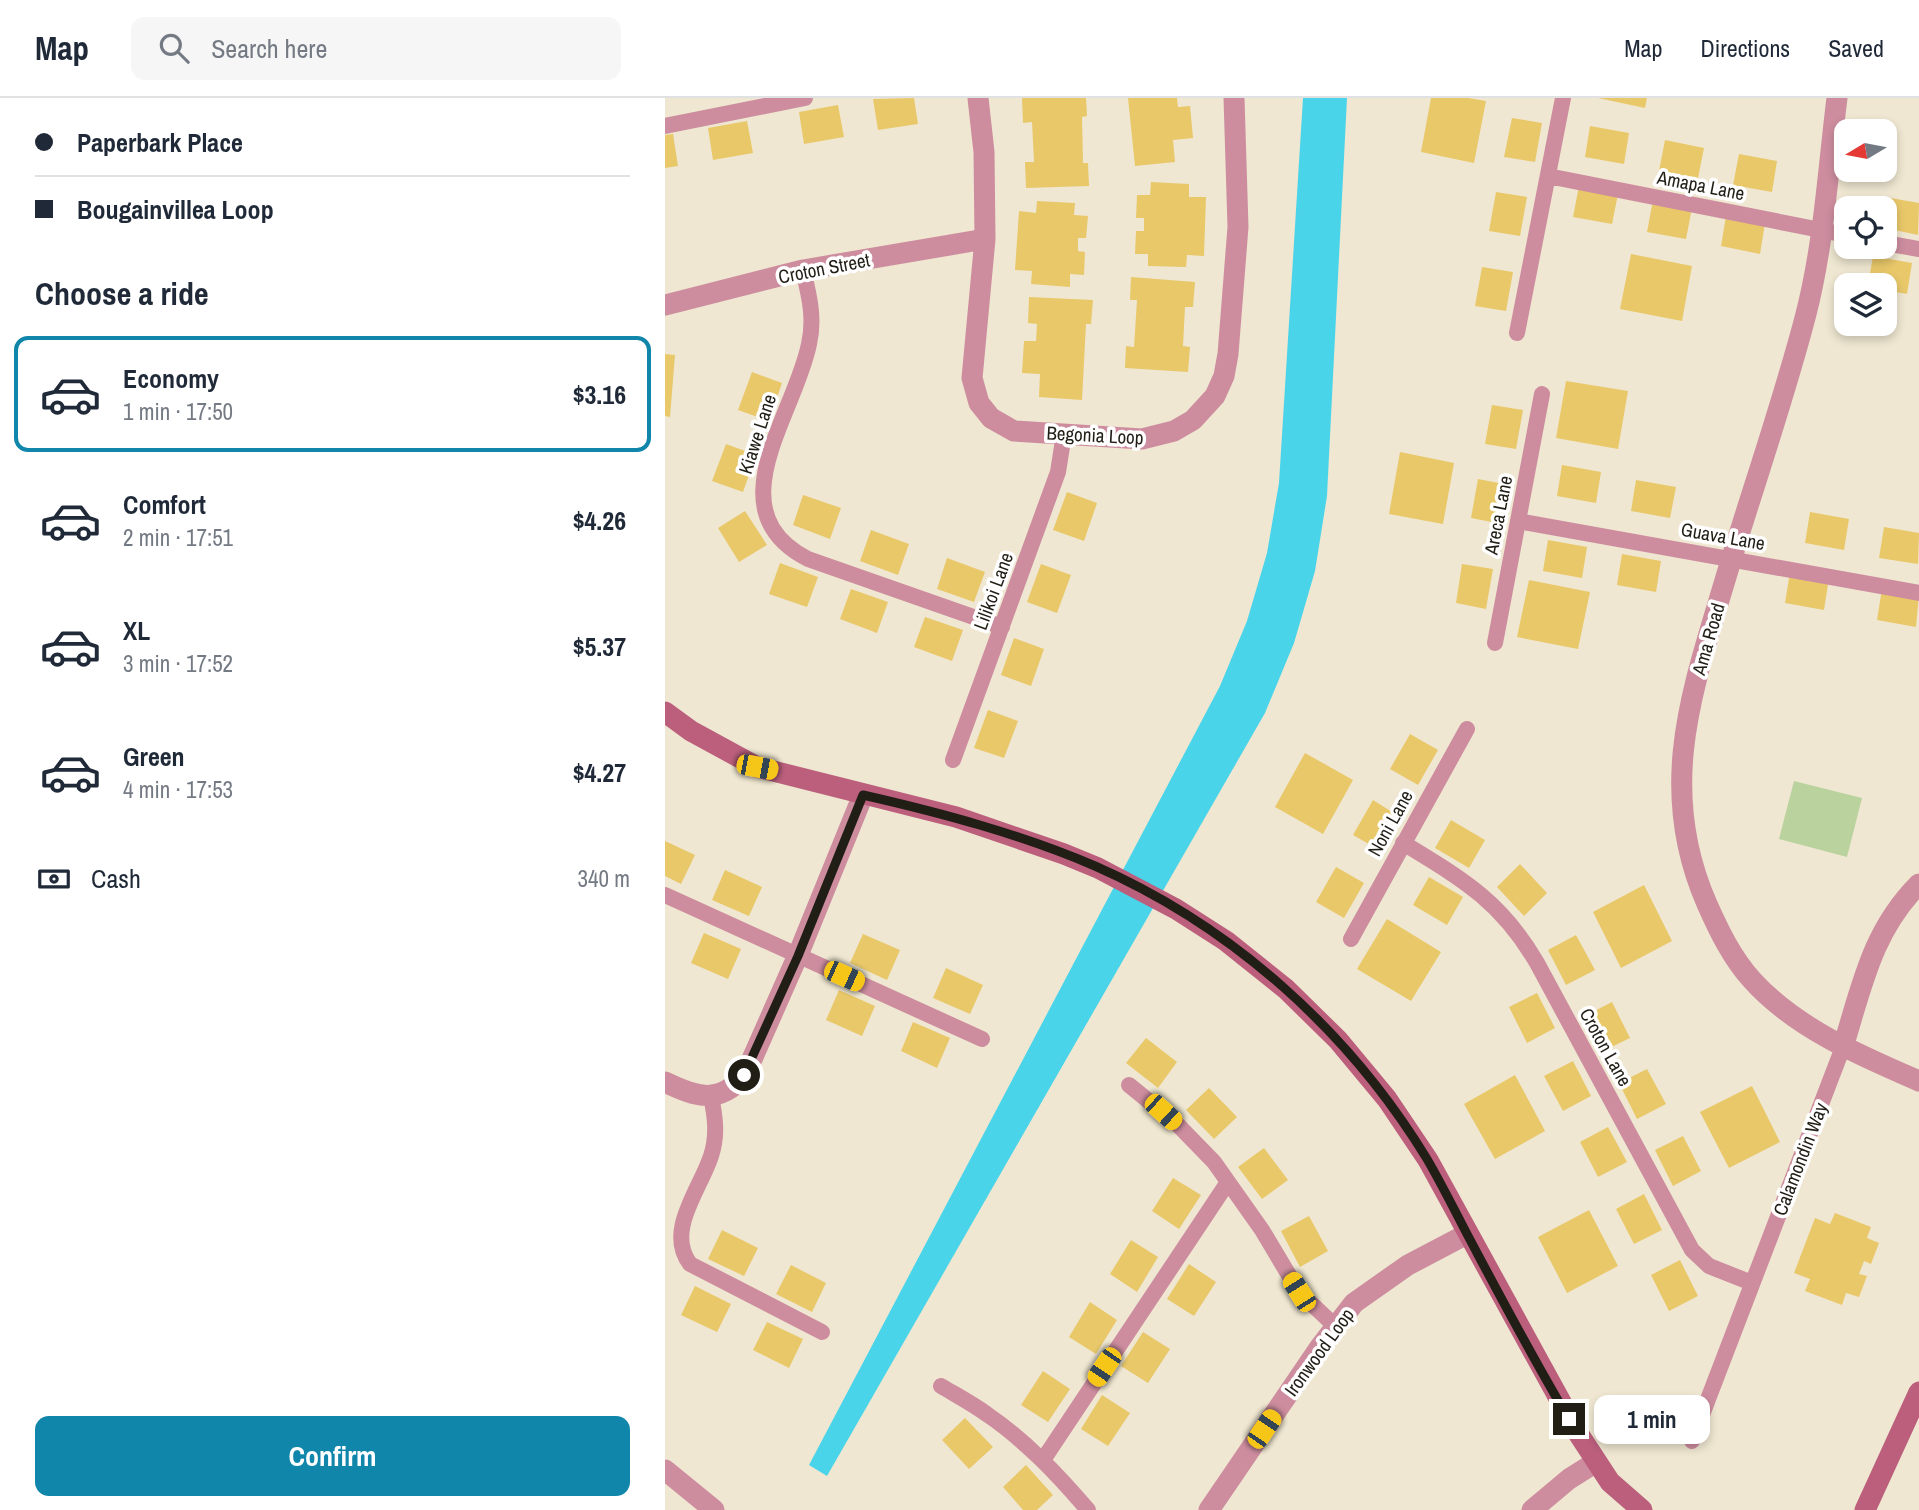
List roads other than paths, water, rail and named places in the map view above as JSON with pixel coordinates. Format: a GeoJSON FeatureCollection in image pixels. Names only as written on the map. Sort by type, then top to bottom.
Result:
{"type":"FeatureCollection","features":[{"type":"Feature","properties":{"kind":"street","name":"Begonia Loop"},"geometry":{"type":"LineString","coordinates":[[978,98],[984,152],[985,239],[972,371],[976,397],[991,418],[1008,429],[1142,439],[1164,435],[1193,420],[1215,396],[1224,376],[1238,227],[1234,98]]}},
{"type":"Feature","properties":{"kind":"street","name":"Ama Road"},"geometry":{"type":"LineString","coordinates":[[1837,98],[1821,231],[1806,314],[1689,706],[1680,778],[1687,848],[1698,883],[1730,950],[1753,981],[1783,1007],[1843,1047],[1919,1081]]}},
{"type":"Feature","properties":{"kind":"street","name":"Croton Street"},"geometry":{"type":"LineString","coordinates":[[665,305],[803,270],[985,239]]}},
{"type":"Feature","properties":{"kind":"street"},"geometry":{"type":"LineString","coordinates":[[665,712],[691,731],[757,767],[957,817],[1098,868],[1176,909],[1226,941],[1286,989],[1338,1040],[1394,1109],[1428,1160],[1561,1405],[1596,1462],[1610,1482],[1643,1510]]}},
{"type":"Feature","properties":{"kind":"street"},"geometry":{"type":"LineString","coordinates":[[665,1082],[694,1095],[711,1096],[733,1087],[748,1070],[798,956],[863,795]]}},
{"type":"Feature","properties":{"kind":"street","name":"Calamondin Way"},"geometry":{"type":"LineString","coordinates":[[1843,1047],[1875,944],[1893,912],[1919,884]]}},
{"type":"Feature","properties":{"kind":"street","name":"Ironwood Loop"},"geometry":{"type":"LineString","coordinates":[[1209,1510],[1335,1326],[1354,1303],[1385,1279],[1467,1234]]}},
{"type":"Feature","properties":{"kind":"street"},"geometry":{"type":"LineString","coordinates":[[1865,1510],[1919,1392]]}},
{"type":"Feature","properties":{"kind":"street"},"geometry":{"type":"LineString","coordinates":[[1532,1510],[1569,1479],[1596,1462]]}},
{"type":"Feature","properties":{"kind":"street"},"geometry":{"type":"LineString","coordinates":[[665,1470],[715,1510]]}},
{"type":"Feature","properties":{"kind":"lane"},"geometry":{"type":"LineString","coordinates":[[665,126],[744,103],[805,98]]}},
{"type":"Feature","properties":{"kind":"lane"},"geometry":{"type":"LineString","coordinates":[[1517,333],[1563,98]]}},
{"type":"Feature","properties":{"kind":"lane","name":"Amapa Lane"},"geometry":{"type":"LineString","coordinates":[[1548,176],[1834,233]]}},
{"type":"Feature","properties":{"kind":"lane"},"geometry":{"type":"LineString","coordinates":[[1897,245],[1919,249]]}},
{"type":"Feature","properties":{"kind":"lane","name":"Kiawe Lane"},"geometry":{"type":"LineString","coordinates":[[803,270],[811,308],[811,333],[806,358],[763,475],[763,501],[771,525],[786,546],[808,559],[1002,627]]}},
{"type":"Feature","properties":{"kind":"lane","name":"Areca Lane"},"geometry":{"type":"LineString","coordinates":[[1495,643],[1542,394]]}},
{"type":"Feature","properties":{"kind":"lane","name":"Lilikoi Lane"},"geometry":{"type":"LineString","coordinates":[[953,760],[1058,472],[1064,434]]}},
{"type":"Feature","properties":{"kind":"lane","name":"Guava Lane"},"geometry":{"type":"LineString","coordinates":[[1518,521],[1919,593]]}},
{"type":"Feature","properties":{"kind":"lane","name":"Noni Lane"},"geometry":{"type":"LineString","coordinates":[[1351,939],[1467,729]]}},
{"type":"Feature","properties":{"kind":"lane","name":"Croton Lane"},"geometry":{"type":"LineString","coordinates":[[1403,843],[1472,887],[1513,926],[1543,975],[1692,1250],[1709,1266],[1752,1283]]}},
{"type":"Feature","properties":{"kind":"lane"},"geometry":{"type":"LineString","coordinates":[[665,895],[982,1039]]}},
{"type":"Feature","properties":{"kind":"lane","name":"Calamondin Way"},"geometry":{"type":"LineString","coordinates":[[1692,1441],[1843,1047]]}},
{"type":"Feature","properties":{"kind":"lane"},"geometry":{"type":"LineString","coordinates":[[1129,1085],[1177,1125],[1213,1162],[1262,1230],[1299,1292],[1335,1326]]}},
{"type":"Feature","properties":{"kind":"lane"},"geometry":{"type":"LineString","coordinates":[[711,1096],[716,1125],[713,1147],[706,1168],[675,1227],[679,1252],[690,1264],[822,1332]]}},
{"type":"Feature","properties":{"kind":"lane"},"geometry":{"type":"LineString","coordinates":[[1042,1460],[1228,1182]]}},
{"type":"Feature","properties":{"kind":"lane"},"geometry":{"type":"LineString","coordinates":[[940,1386],[988,1414],[1042,1460],[1089,1510]]}},
{"type":"Feature","properties":{"kind":"water"},"geometry":{"type":"Polygon","coordinates":[[[1303,98],[1347,98],[1327,496],[1315,571],[1294,643],[1265,713],[827,1476],[809,1465],[1220,686],[1247,621],[1267,553],[1279,483],[1303,98]]]}}]}
